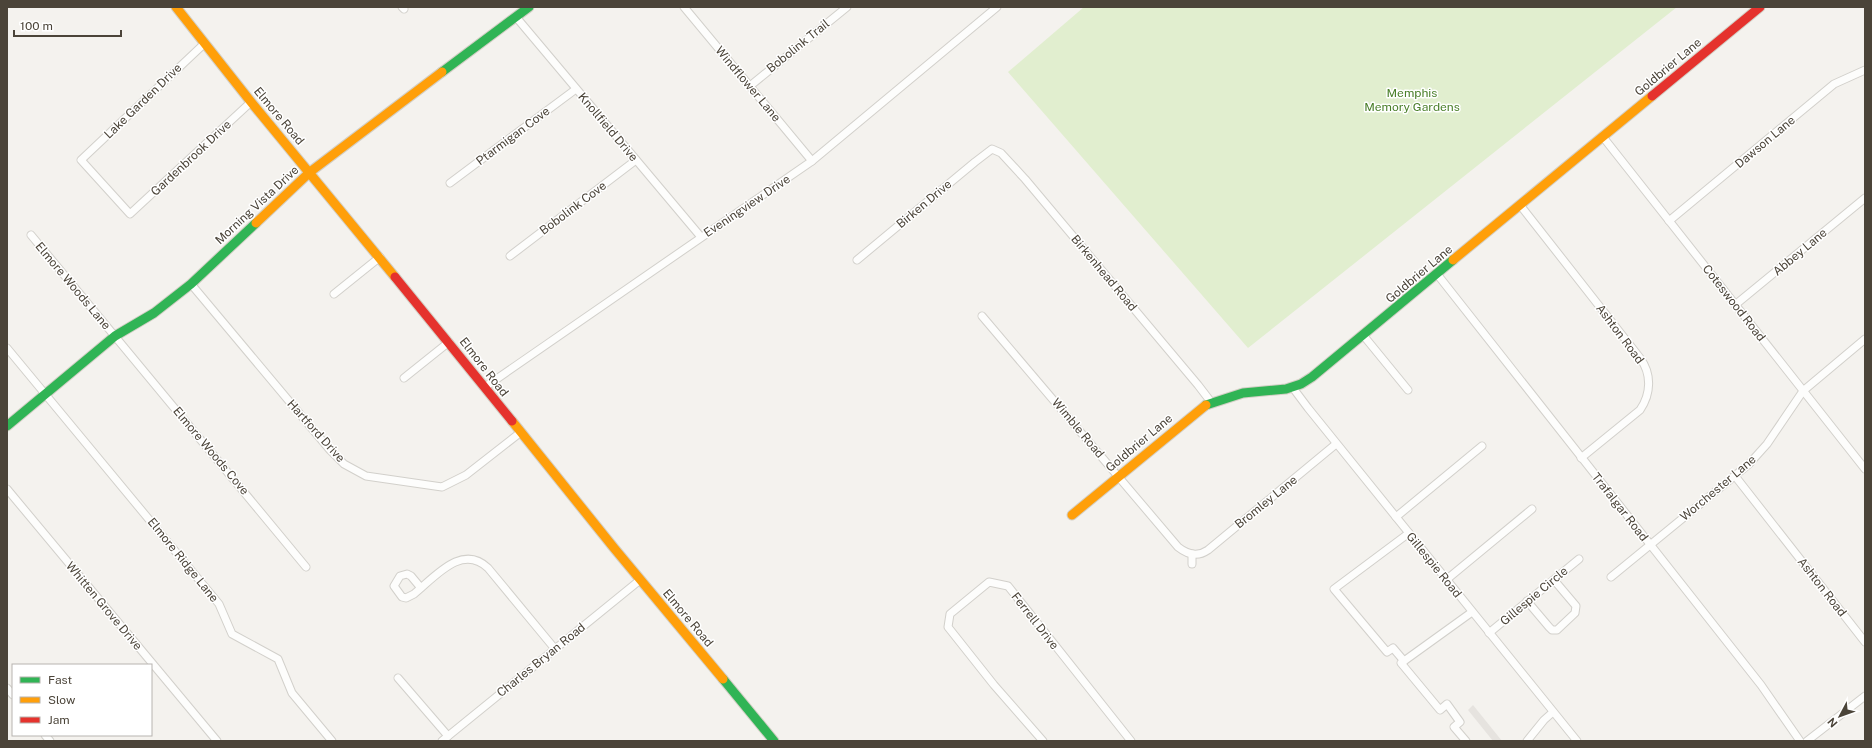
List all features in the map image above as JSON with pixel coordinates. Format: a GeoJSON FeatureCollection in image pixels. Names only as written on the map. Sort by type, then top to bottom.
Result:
{"type":"FeatureCollection","features":[{"type":"Feature","properties":{"kind":"street","name":"Elmore Road"},"geometry":{"type":"LineString","coordinates":[[176,7],[251,102],[380,257],[640,580],[774,741]]}},
{"type":"Feature","properties":{"kind":"street","name":"Morning Vista Drive"},"geometry":{"type":"LineString","coordinates":[[7,426],[115,336],[154,313],[191,284],[310,172],[529,7]]}},
{"type":"Feature","properties":{"kind":"street","name":"Bobolink Trail"},"geometry":{"type":"LineString","coordinates":[[750,86],[847,7]]}},
{"type":"Feature","properties":{"kind":"street","name":"Eveningview Drive"},"geometry":{"type":"LineString","coordinates":[[485,387],[812,161],[997,7]]}},
{"type":"Feature","properties":{"kind":"street","name":"Goldbrier Lane"},"geometry":{"type":"LineString","coordinates":[[1072,515],[1118,476],[1211,402],[1243,393],[1293,388],[1312,377],[1760,7]]}},
{"type":"Feature","properties":{"kind":"street","name":"Windflower Lane"},"geometry":{"type":"LineString","coordinates":[[688,8],[812,161]]}},
{"type":"Feature","properties":{"kind":"street","name":"Knollfield Drive"},"geometry":{"type":"LineString","coordinates":[[516,17],[701,237]]}},
{"type":"Feature","properties":{"kind":"street","name":"Lake Garden Drive"},"geometry":{"type":"LineString","coordinates":[[130,214],[81,160],[205,43]]}},
{"type":"Feature","properties":{"kind":"street","name":"Dawson Lane"},"geometry":{"type":"LineString","coordinates":[[1669,221],[1834,84],[1865,70]]}},
{"type":"Feature","properties":{"kind":"street","name":"Ptarmigan Cove"},"geometry":{"type":"LineString","coordinates":[[450,183],[576,89]]}},
{"type":"Feature","properties":{"kind":"street","name":"Gardenbrook Drive"},"geometry":{"type":"LineString","coordinates":[[130,214],[251,102]]}},
{"type":"Feature","properties":{"kind":"street","name":"Coteswood Road"},"geometry":{"type":"LineString","coordinates":[[1603,137],[1865,468]]}},
{"type":"Feature","properties":{"kind":"street","name":"Birken Drive"},"geometry":{"type":"LineString","coordinates":[[857,260],[974,162],[992,149]]}},
{"type":"Feature","properties":{"kind":"street","name":"Birkenhead Road"},"geometry":{"type":"LineString","coordinates":[[992,149],[1000,153],[1020,174],[1211,402]]}},
{"type":"Feature","properties":{"kind":"street","name":"Bobolink Cove"},"geometry":{"type":"LineString","coordinates":[[510,256],[636,160]]}},
{"type":"Feature","properties":{"kind":"street","name":"Abbey Lane"},"geometry":{"type":"LineString","coordinates":[[1736,305],[1865,198]]}},
{"type":"Feature","properties":{"kind":"street","name":"Ashton Road"},"geometry":{"type":"LineString","coordinates":[[1520,205],[1640,358],[1648,374],[1648,390],[1645,401],[1640,410],[1581,458]]}},
{"type":"Feature","properties":{"kind":"street","name":"Elmore Woods Lane"},"geometry":{"type":"LineString","coordinates":[[31,235],[115,336]]}},
{"type":"Feature","properties":{"kind":"street"},"geometry":{"type":"LineString","coordinates":[[334,294],[380,257]]}},
{"type":"Feature","properties":{"kind":"street","name":"Trafalgar Road"},"geometry":{"type":"LineString","coordinates":[[1437,274],[1760,685],[1800,741]]}},
{"type":"Feature","properties":{"kind":"street","name":"Hartford Drive"},"geometry":{"type":"LineString","coordinates":[[191,284],[330,450],[344,464],[366,476],[442,487],[466,475],[521,432]]}},
{"type":"Feature","properties":{"kind":"street","name":"Wimble Road"},"geometry":{"type":"LineString","coordinates":[[982,316],[1178,547],[1192,554]]}},
{"type":"Feature","properties":{"kind":"street"},"geometry":{"type":"LineString","coordinates":[[1363,335],[1408,390]]}},
{"type":"Feature","properties":{"kind":"street","name":"Elmore Woods Cove"},"geometry":{"type":"LineString","coordinates":[[115,336],[306,567]]}},
{"type":"Feature","properties":{"kind":"street","name":"Worchester Lane"},"geometry":{"type":"LineString","coordinates":[[1611,577],[1757,456],[1767,444],[1803,391],[1865,339]]}},
{"type":"Feature","properties":{"kind":"street"},"geometry":{"type":"LineString","coordinates":[[404,378],[449,342]]}},
{"type":"Feature","properties":{"kind":"street","name":"Elmore Ridge Lane"},"geometry":{"type":"LineString","coordinates":[[7,348],[219,604],[232,634],[278,659],[292,694],[332,741]]}},
{"type":"Feature","properties":{"kind":"street","name":"Gillespie Road"},"geometry":{"type":"LineString","coordinates":[[1293,388],[1336,444],[1577,741]]}},
{"type":"Feature","properties":{"kind":"street","name":"Bromley Lane"},"geometry":{"type":"LineString","coordinates":[[1192,554],[1203,553],[1208,550],[1336,444]]}},
{"type":"Feature","properties":{"kind":"street"},"geometry":{"type":"LineString","coordinates":[[1396,517],[1482,446]]}},
{"type":"Feature","properties":{"kind":"street","name":"Ashton Road"},"geometry":{"type":"LineString","coordinates":[[1734,476],[1865,642]]}},
{"type":"Feature","properties":{"kind":"street","name":"Whitten Grove Drive"},"geometry":{"type":"LineString","coordinates":[[7,489],[217,741]]}},
{"type":"Feature","properties":{"kind":"street"},"geometry":{"type":"LineString","coordinates":[[1446,580],[1532,509]]}},
{"type":"Feature","properties":{"kind":"street"},"geometry":{"type":"LineString","coordinates":[[1404,661],[1393,648],[1387,652],[1334,589],[1409,533]]}},
{"type":"Feature","properties":{"kind":"street"},"geometry":{"type":"LineString","coordinates":[[1192,554],[1192,564]]}},
{"type":"Feature","properties":{"kind":"street"},"geometry":{"type":"LineString","coordinates":[[421,588],[454,562],[464,558],[478,560],[488,568],[555,649]]}},
{"type":"Feature","properties":{"kind":"street","name":"Gillespie Circle"},"geometry":{"type":"LineString","coordinates":[[1489,633],[1579,559]]}},
{"type":"Feature","properties":{"kind":"street","name":"Charles Bryan Road"},"geometry":{"type":"LineString","coordinates":[[445,739],[640,580]]}},
{"type":"Feature","properties":{"kind":"street"},"geometry":{"type":"LineString","coordinates":[[1527,601],[1548,627],[1552,630],[1557,630],[1576,613],[1577,610],[1576,606],[1554,580]]}},
{"type":"Feature","properties":{"kind":"street","name":"Ferrell Drive"},"geometry":{"type":"LineString","coordinates":[[1043,741],[994,685],[948,627],[950,614],[989,582],[1008,586],[1131,741]]}},
{"type":"Feature","properties":{"kind":"street"},"geometry":{"type":"LineString","coordinates":[[1466,741],[1454,727],[1460,722],[1447,704],[1440,710],[1401,664],[1472,612]]}},
{"type":"Feature","properties":{"kind":"street"},"geometry":{"type":"LineString","coordinates":[[398,678],[445,739]]}},
{"type":"Feature","properties":{"kind":"street"},"geometry":{"type":"LineString","coordinates":[[1807,741],[1865,696]]}},
{"type":"Feature","properties":{"kind":"street"},"geometry":{"type":"LineString","coordinates":[[1527,741],[1544,720],[1553,712]]}},
{"type":"Feature","properties":{"kind":"green space","name":"Memphis Memory Gardens"},"geometry":{"type":"Polygon","coordinates":[[[1084,7],[1677,7],[1248,348],[1008,72],[1084,7]]]}},
{"type":"Feature","properties":{"kind":"shaded area"},"geometry":{"type":"Polygon","coordinates":[[[1473,705],[1502,741],[1493,741],[1468,710],[1473,705]]]}},
{"type":"Feature","properties":{"kind":"traffic: fast"},"geometry":{"type":"LineString","coordinates":[[442,72],[529,7]]}},
{"type":"Feature","properties":{"kind":"traffic: fast"},"geometry":{"type":"LineString","coordinates":[[7,426],[115,336],[154,313],[191,284],[256,223]]}},
{"type":"Feature","properties":{"kind":"traffic: fast"},"geometry":{"type":"LineString","coordinates":[[1206,405],[1243,393],[1286,389],[1301,384],[1312,377],[1453,260]]}},
{"type":"Feature","properties":{"kind":"traffic: fast"},"geometry":{"type":"LineString","coordinates":[[723,679],[774,741]]}},
{"type":"Feature","properties":{"kind":"traffic: slow"},"geometry":{"type":"LineString","coordinates":[[176,7],[251,102],[395,277]]}},
{"type":"Feature","properties":{"kind":"traffic: slow"},"geometry":{"type":"LineString","coordinates":[[256,223],[310,172],[442,72]]}},
{"type":"Feature","properties":{"kind":"traffic: slow"},"geometry":{"type":"LineString","coordinates":[[1453,260],[1652,96]]}},
{"type":"Feature","properties":{"kind":"traffic: slow"},"geometry":{"type":"LineString","coordinates":[[1072,515],[1206,405]]}},
{"type":"Feature","properties":{"kind":"traffic: slow"},"geometry":{"type":"LineString","coordinates":[[512,421],[614,548],[723,679]]}},
{"type":"Feature","properties":{"kind":"traffic: jam"},"geometry":{"type":"LineString","coordinates":[[1652,96],[1760,7]]}},
{"type":"Feature","properties":{"kind":"traffic: jam"},"geometry":{"type":"LineString","coordinates":[[395,277],[512,421]]}}]}
